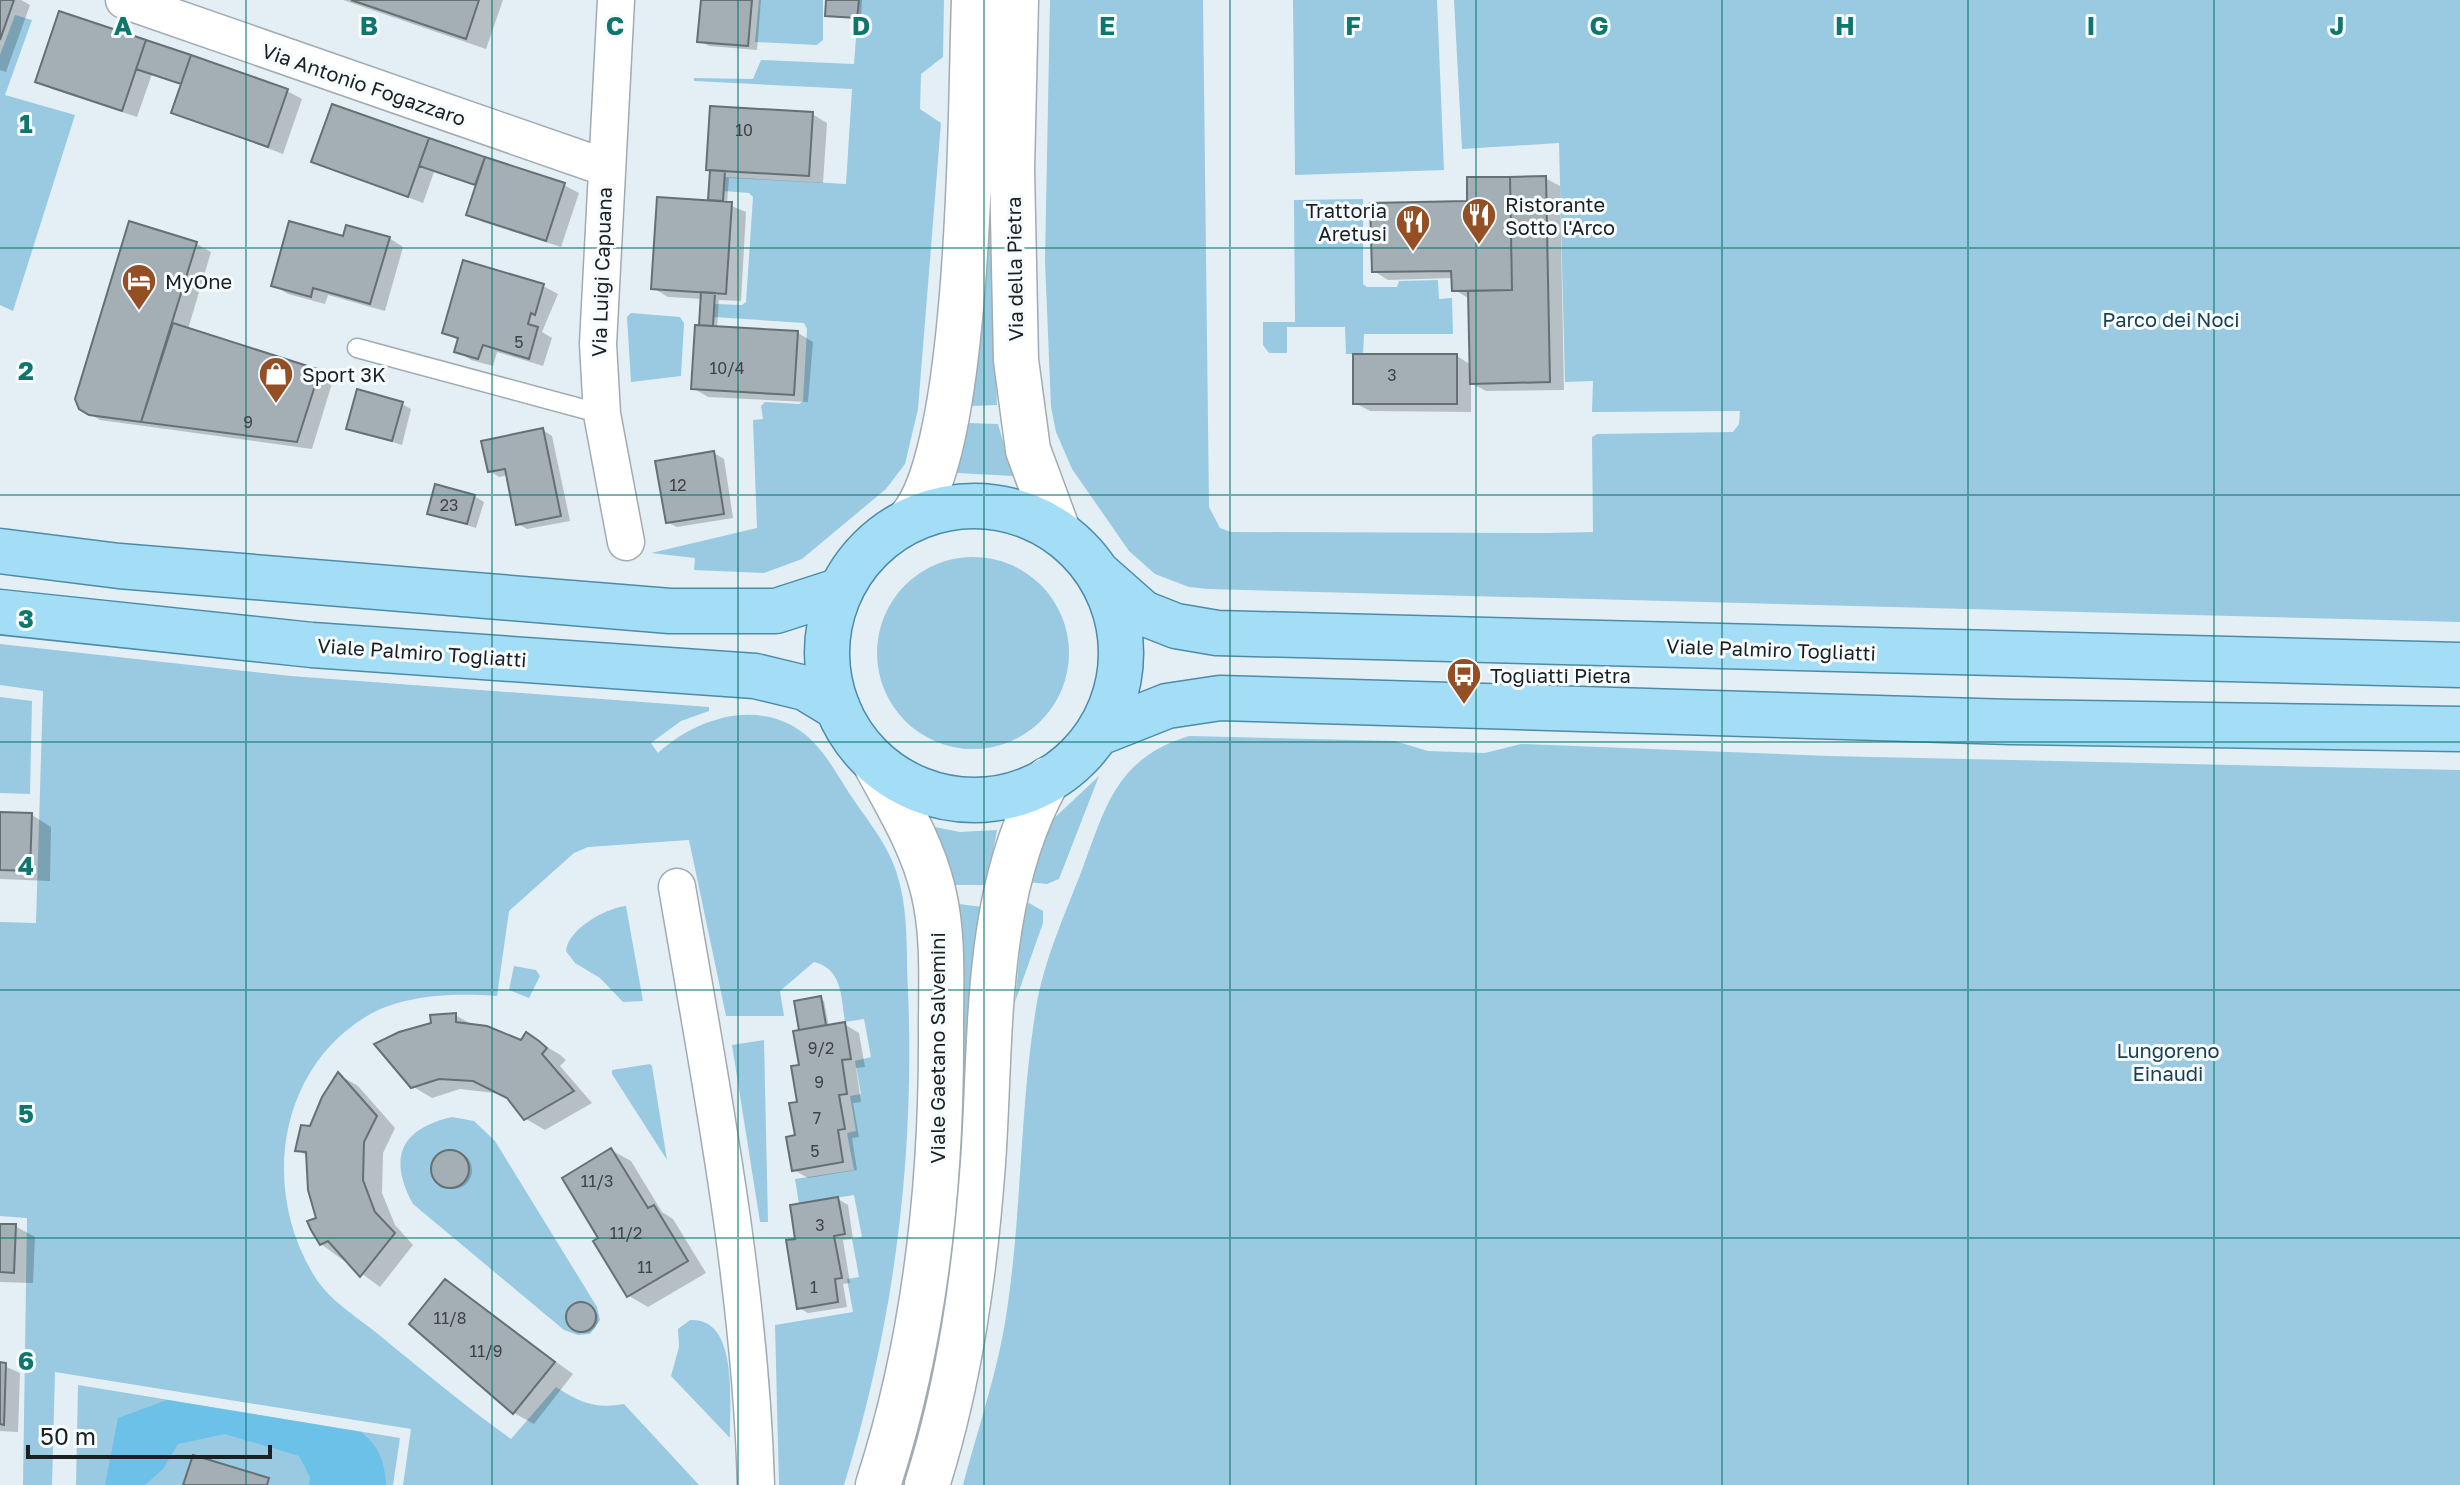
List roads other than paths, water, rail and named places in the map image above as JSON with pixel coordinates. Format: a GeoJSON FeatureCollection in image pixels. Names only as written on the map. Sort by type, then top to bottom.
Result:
{"type":"FeatureCollection","features":[{"type":"Feature","properties":{"kind":"main road"},"geometry":{"type":"LineString","coordinates":[[910,519],[940,510],[993,507],[1018,512],[1058,531],[1084,554],[1100,575],[1117,612],[1122,654],[1116,695],[1099,733],[1085,750],[1048,779],[1023,792],[997,799],[957,800],[919,790],[875,763],[861,749],[838,708],[829,684],[826,657],[829,627],[841,590],[868,550],[910,519],[922,504],[933,476],[948,412],[963,265],[974,0]]}},
{"type":"Feature","properties":{"kind":"main road","name":"Via della Pietra"},"geometry":{"type":"LineString","coordinates":[[1016,0],[1012,169],[1016,360],[1028,450],[1058,531]]}},
{"type":"Feature","properties":{"kind":"main road"},"geometry":{"type":"LineString","coordinates":[[0,551],[119,566],[670,611],[776,611],[841,590]]}},
{"type":"Feature","properties":{"kind":"main road","name":"Viale Palmiro Togliatti"},"geometry":{"type":"LineString","coordinates":[[1100,575],[1143,613],[1176,626],[1217,633],[2460,665]]}},
{"type":"Feature","properties":{"kind":"main road","name":"Viale Palmiro Togliatti"},"geometry":{"type":"LineString","coordinates":[[0,612],[312,645],[755,676],[805,688],[838,708]]}},
{"type":"Feature","properties":{"kind":"main road"},"geometry":{"type":"LineString","coordinates":[[1099,733],[1167,706],[1220,698],[2011,722],[2460,729]]}},
{"type":"Feature","properties":{"kind":"main road","name":"Viale Gaetano Salvemini"},"geometry":{"type":"LineString","coordinates":[[875,763],[922,853],[933,891],[940,962],[941,1095],[934,1226],[922,1307],[878,1485]]}},
{"type":"Feature","properties":{"kind":"main road"},"geometry":{"type":"LineString","coordinates":[[927,1485],[953,1384],[971,1281],[1001,921],[1017,845],[1048,779]]}},
{"type":"Feature","properties":{"kind":"street","name":"Via Antonio Fogazzaro"},"geometry":{"type":"LineString","coordinates":[[124,0],[604,167]]}},
{"type":"Feature","properties":{"kind":"street","name":"Via Luigi Capuana"},"geometry":{"type":"LineString","coordinates":[[616,0],[598,303],[602,414],[626,542]]}},
{"type":"Feature","properties":{"kind":"street"},"geometry":{"type":"LineString","coordinates":[[677,887],[743,1293],[755,1406],[756,1485]]}},
{"type":"Feature","properties":{"kind":"lane"},"geometry":{"type":"LineString","coordinates":[[357,348],[602,414]]}},
{"type":"Feature","properties":{"kind":"place","name":"Ristorante Sotto l'Arco"},"geometry":{"type":"Point","coordinates":[1479,246]}},
{"type":"Feature","properties":{"kind":"place","name":"Trattoria Aretusi"},"geometry":{"type":"Point","coordinates":[1413,253]}},
{"type":"Feature","properties":{"kind":"place","name":"MyOne"},"geometry":{"type":"Point","coordinates":[139,312]}},
{"type":"Feature","properties":{"kind":"place","name":"Sport 3K"},"geometry":{"type":"Point","coordinates":[276,405]}},
{"type":"Feature","properties":{"kind":"place","name":"Togliatti Pietra"},"geometry":{"type":"Point","coordinates":[1464,706]}},
{"type":"Feature","properties":{"kind":"park label","name":"Parco dei Noci"},"geometry":{"type":"Point","coordinates":[2171,319]}},
{"type":"Feature","properties":{"kind":"park label","name":"Lungoreno Einaudi"},"geometry":{"type":"Point","coordinates":[2168,1062]}}]}
